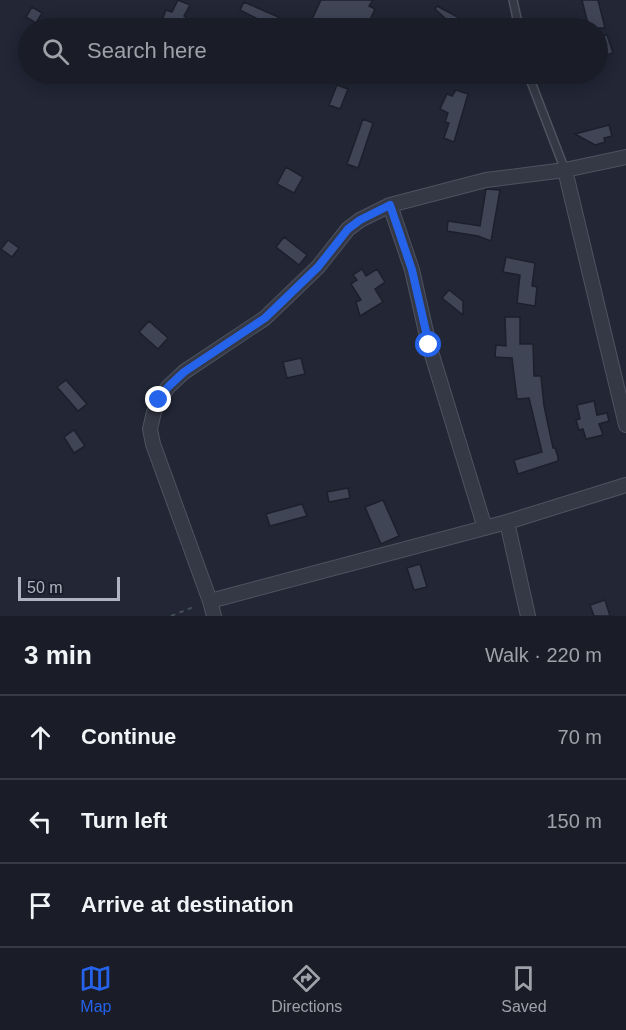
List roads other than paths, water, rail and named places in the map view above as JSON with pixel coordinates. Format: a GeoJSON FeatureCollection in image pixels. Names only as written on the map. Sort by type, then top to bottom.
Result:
{"type":"FeatureCollection","features":[{"type":"Feature","properties":{"kind":"street"},"geometry":{"type":"LineString","coordinates":[[214,616],[153,444],[150,429],[159,400],[168,387],[184,372],[265,318],[318,267],[348,229],[360,220],[390,205],[501,177],[565,170],[626,156]]}},
{"type":"Feature","properties":{"kind":"street"},"geometry":{"type":"LineString","coordinates":[[565,170],[626,425]]}},
{"type":"Feature","properties":{"kind":"street"},"geometry":{"type":"LineString","coordinates":[[390,205],[412,270],[429,345],[484,528]]}},
{"type":"Feature","properties":{"kind":"street"},"geometry":{"type":"LineString","coordinates":[[210,601],[507,522],[626,485]]}},
{"type":"Feature","properties":{"kind":"street"},"geometry":{"type":"LineString","coordinates":[[507,522],[528,616]]}},
{"type":"Feature","properties":{"kind":"lane"},"geometry":{"type":"LineString","coordinates":[[513,0],[517,18]]}},
{"type":"Feature","properties":{"kind":"lane"},"geometry":{"type":"LineString","coordinates":[[532,84],[565,170]]}}]}
